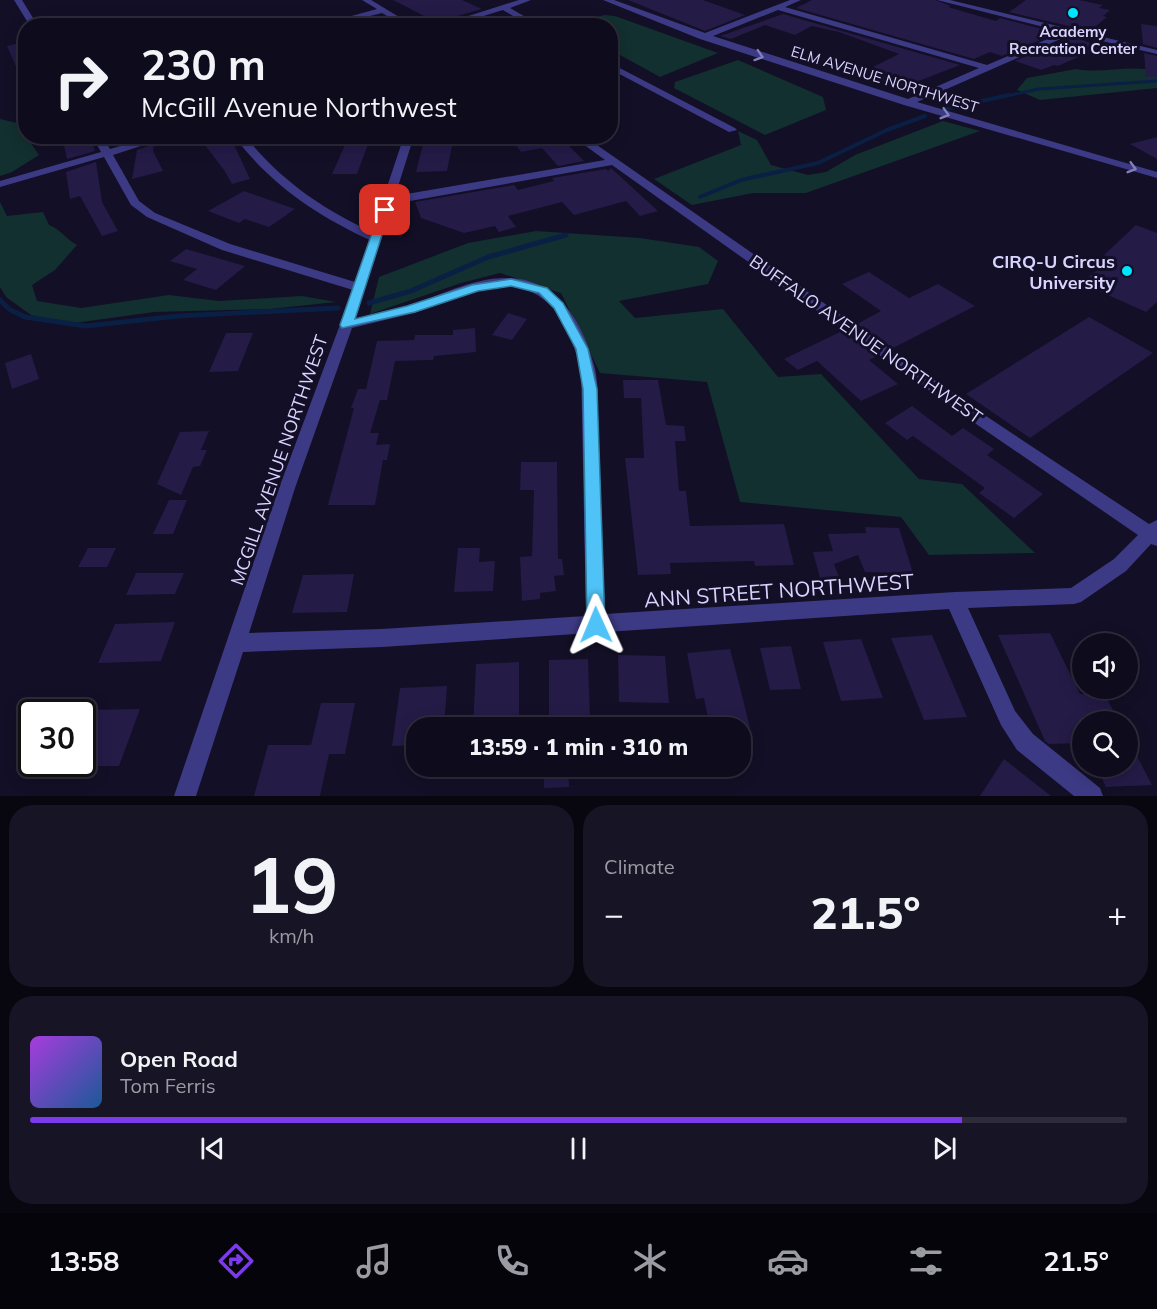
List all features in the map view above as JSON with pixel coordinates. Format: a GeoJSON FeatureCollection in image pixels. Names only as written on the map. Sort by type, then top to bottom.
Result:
{"type":"FeatureCollection","features":[{"type":"Feature","properties":{"kind":"street"},"geometry":{"type":"LineString","coordinates":[[18,0],[29,18]]}},
{"type":"Feature","properties":{"kind":"street"},"geometry":{"type":"LineString","coordinates":[[366,0],[396,18]]}},
{"type":"Feature","properties":{"kind":"street"},"geometry":{"type":"LineString","coordinates":[[467,18],[527,0]]}},
{"type":"Feature","properties":{"kind":"street","name":"ELM AVENUE NORTHWEST"},"geometry":{"type":"LineString","coordinates":[[607,0],[703,37],[907,103],[1157,175]]}},
{"type":"Feature","properties":{"kind":"street"},"geometry":{"type":"LineString","coordinates":[[703,37],[797,0]]}},
{"type":"Feature","properties":{"kind":"street"},"geometry":{"type":"LineString","coordinates":[[941,0],[1157,52]]}},
{"type":"Feature","properties":{"kind":"street"},"geometry":{"type":"LineString","coordinates":[[503,7],[523,18]]}},
{"type":"Feature","properties":{"kind":"street"},"geometry":{"type":"LineString","coordinates":[[779,8],[988,68]]}},
{"type":"Feature","properties":{"kind":"street"},"geometry":{"type":"LineString","coordinates":[[350,18],[383,10]]}},
{"type":"Feature","properties":{"kind":"street"},"geometry":{"type":"LineString","coordinates":[[907,103],[1070,32]]}},
{"type":"Feature","properties":{"kind":"street"},"geometry":{"type":"LineString","coordinates":[[618,69],[732,130]]}},
{"type":"Feature","properties":{"kind":"street"},"geometry":{"type":"LineString","coordinates":[[101,144],[135,203],[151,215],[237,250],[360,288]]}},
{"type":"Feature","properties":{"kind":"street"},"geometry":{"type":"LineString","coordinates":[[0,184],[139,144]]}},
{"type":"Feature","properties":{"kind":"street"},"geometry":{"type":"LineString","coordinates":[[246,144],[284,186],[310,206],[334,220],[376,238]]}},
{"type":"Feature","properties":{"kind":"street","name":"MCGILL AVENUE NORTHWEST"},"geometry":{"type":"LineString","coordinates":[[185,796],[287,488],[360,288],[406,144]]}},
{"type":"Feature","properties":{"kind":"street","name":"BUFFALO AVENUE NORTHWEST"},"geometry":{"type":"LineString","coordinates":[[588,144],[1155,534]]}},
{"type":"Feature","properties":{"kind":"street"},"geometry":{"type":"LineString","coordinates":[[388,201],[612,162]]}},
{"type":"Feature","properties":{"kind":"street"},"geometry":{"type":"LineString","coordinates":[[347,325],[379,318],[494,283],[526,284],[543,291],[559,306],[582,349],[588,368],[596,625]]}},
{"type":"Feature","properties":{"kind":"street","name":"ANN STREET NORTHWEST"},"geometry":{"type":"LineString","coordinates":[[236,643],[382,638],[955,600],[1074,596],[1120,565],[1155,534]]}},
{"type":"Feature","properties":{"kind":"street"},"geometry":{"type":"LineString","coordinates":[[955,600],[1008,718],[1025,742],[1092,796]]}},
{"type":"Feature","properties":{"kind":"green space"},"geometry":{"type":"Polygon","coordinates":[[[604,15],[615,16],[718,53],[660,77],[618,54],[618,18],[594,18],[604,15]]]}},
{"type":"Feature","properties":{"kind":"green space"},"geometry":{"type":"Polygon","coordinates":[[[738,60],[823,97],[826,110],[765,135],[674,88],[675,82],[738,60]]]}},
{"type":"Feature","properties":{"kind":"green space"},"geometry":{"type":"Polygon","coordinates":[[[1137,68],[1157,71],[1157,88],[1040,100],[1017,90],[1027,78],[1076,69],[1137,68]]]}},
{"type":"Feature","properties":{"kind":"green space"},"geometry":{"type":"Polygon","coordinates":[[[0,119],[17,123],[18,144],[31,144],[39,155],[12,172],[0,176],[0,119]]]}},
{"type":"Feature","properties":{"kind":"green space"},"geometry":{"type":"Polygon","coordinates":[[[943,121],[980,131],[806,193],[753,193],[692,205],[654,179],[741,145],[738,131],[757,140],[771,165],[808,175],[826,172],[855,155],[943,121]]]}},
{"type":"Feature","properties":{"kind":"green space"},"geometry":{"type":"Polygon","coordinates":[[[0,202],[7,216],[43,212],[49,225],[77,245],[55,270],[32,285],[37,301],[81,308],[169,295],[219,301],[302,296],[336,302],[270,309],[154,312],[67,324],[31,315],[6,297],[0,287],[0,202]]]}},
{"type":"Feature","properties":{"kind":"green space"},"geometry":{"type":"Polygon","coordinates":[[[536,231],[640,238],[699,247],[718,261],[708,284],[619,301],[635,318],[723,309],[778,377],[821,374],[919,479],[962,484],[1035,553],[929,555],[901,517],[740,502],[707,382],[600,373],[561,293],[500,273],[461,283],[370,314],[379,277],[468,243],[536,231]]]}},
{"type":"Feature","properties":{"kind":"building"},"geometry":{"type":"Polygon","coordinates":[[[393,0],[462,0],[482,9],[450,18],[428,18],[393,0]]]}},
{"type":"Feature","properties":{"kind":"building"},"geometry":{"type":"Polygon","coordinates":[[[628,0],[703,0],[745,15],[705,31],[628,0]]]}},
{"type":"Feature","properties":{"kind":"building"},"geometry":{"type":"Polygon","coordinates":[[[812,0],[935,0],[951,6],[948,7],[996,21],[1000,18],[1057,33],[1002,56],[990,52],[974,59],[796,8],[812,0]]]}},
{"type":"Feature","properties":{"kind":"building","name":"Academy Recreation Center"},"geometry":{"type":"Polygon","coordinates":[[[1026,0],[1079,0],[1103,5],[1099,8],[1110,10],[1103,16],[1107,17],[1090,31],[1009,12],[1026,0]]]}},
{"type":"Feature","properties":{"kind":"building"},"geometry":{"type":"Polygon","coordinates":[[[783,14],[960,65],[898,89],[859,74],[899,54],[839,32],[812,26],[795,35],[765,25],[731,39],[720,36],[783,14]]]}},
{"type":"Feature","properties":{"kind":"building"},"geometry":{"type":"Polygon","coordinates":[[[1141,24],[1157,26],[1157,48],[1143,44],[1141,24]]]}},
{"type":"Feature","properties":{"kind":"building"},"geometry":{"type":"Polygon","coordinates":[[[1072,36],[1101,47],[1058,66],[1054,65],[1041,70],[1015,61],[1072,36]]]}},
{"type":"Feature","properties":{"kind":"building"},"geometry":{"type":"Polygon","coordinates":[[[18,43],[18,71],[7,46],[18,43]]]}},
{"type":"Feature","properties":{"kind":"building"},"geometry":{"type":"Polygon","coordinates":[[[1144,53],[1157,56],[1157,77],[1146,77],[1144,53]]]}},
{"type":"Feature","properties":{"kind":"building"},"geometry":{"type":"Polygon","coordinates":[[[1157,137],[1157,159],[1130,144],[1157,137]]]}},
{"type":"Feature","properties":{"kind":"building"},"geometry":{"type":"Polygon","coordinates":[[[93,144],[95,151],[67,159],[64,145],[93,144]]]}},
{"type":"Feature","properties":{"kind":"building"},"geometry":{"type":"Polygon","coordinates":[[[154,144],[153,151],[163,171],[132,179],[137,150],[154,144]]]}},
{"type":"Feature","properties":{"kind":"building"},"geometry":{"type":"Polygon","coordinates":[[[204,144],[234,144],[250,179],[232,184],[204,144]]]}},
{"type":"Feature","properties":{"kind":"building"},"geometry":{"type":"Polygon","coordinates":[[[345,144],[368,144],[357,174],[332,174],[345,144]]]}},
{"type":"Feature","properties":{"kind":"building"},"geometry":{"type":"Polygon","coordinates":[[[423,144],[452,144],[447,171],[416,172],[423,144]]]}},
{"type":"Feature","properties":{"kind":"building"},"geometry":{"type":"Polygon","coordinates":[[[515,144],[567,144],[584,161],[558,166],[542,148],[521,152],[515,144]]]}},
{"type":"Feature","properties":{"kind":"building"},"geometry":{"type":"Polygon","coordinates":[[[96,162],[102,202],[118,231],[102,236],[80,196],[70,199],[66,172],[96,162]]]}},
{"type":"Feature","properties":{"kind":"building"},"geometry":{"type":"Polygon","coordinates":[[[611,168],[658,211],[640,216],[626,201],[574,215],[562,202],[508,216],[516,227],[499,232],[495,226],[464,233],[421,218],[415,202],[514,185],[518,190],[554,181],[552,178],[606,169],[608,171],[611,168]]]}},
{"type":"Feature","properties":{"kind":"building"},"geometry":{"type":"Polygon","coordinates":[[[244,191],[295,209],[269,227],[245,219],[239,223],[208,211],[244,191]]]}},
{"type":"Feature","properties":{"kind":"building","name":"CIRQ-U Circus University"},"geometry":{"type":"Polygon","coordinates":[[[1136,225],[1157,233],[1157,302],[1146,312],[1081,283],[1112,258],[1104,255],[1136,225]]]}},
{"type":"Feature","properties":{"kind":"building"},"geometry":{"type":"Polygon","coordinates":[[[186,249],[245,266],[216,290],[183,280],[197,269],[170,261],[186,249]]]}},
{"type":"Feature","properties":{"kind":"building"},"geometry":{"type":"Polygon","coordinates":[[[869,272],[909,298],[938,284],[975,306],[893,348],[857,324],[881,311],[842,284],[869,272]]]}},
{"type":"Feature","properties":{"kind":"building"},"geometry":{"type":"Polygon","coordinates":[[[508,313],[527,319],[512,340],[492,335],[508,313]]]}},
{"type":"Feature","properties":{"kind":"building"},"geometry":{"type":"Polygon","coordinates":[[[1089,317],[1153,353],[1030,438],[966,394],[1089,317]]]}},
{"type":"Feature","properties":{"kind":"building"},"geometry":{"type":"Polygon","coordinates":[[[475,328],[476,352],[434,356],[433,360],[395,361],[387,400],[380,400],[370,433],[379,433],[376,445],[390,444],[387,460],[383,460],[375,505],[328,505],[354,408],[351,408],[358,389],[366,389],[377,341],[414,340],[415,335],[453,335],[453,330],[475,328]]]}},
{"type":"Feature","properties":{"kind":"building"},"geometry":{"type":"Polygon","coordinates":[[[842,331],[877,356],[869,360],[898,384],[861,401],[817,361],[798,370],[784,359],[842,331]]]}},
{"type":"Feature","properties":{"kind":"building"},"geometry":{"type":"Polygon","coordinates":[[[226,333],[253,333],[238,371],[209,372],[226,333]]]}},
{"type":"Feature","properties":{"kind":"building"},"geometry":{"type":"Polygon","coordinates":[[[31,354],[39,379],[12,389],[5,363],[31,354]]]}},
{"type":"Feature","properties":{"kind":"building"},"geometry":{"type":"Polygon","coordinates":[[[623,380],[658,380],[666,425],[684,426],[686,441],[675,441],[679,491],[686,491],[690,526],[784,524],[794,565],[755,566],[754,561],[670,563],[671,574],[638,575],[625,458],[644,458],[641,398],[624,398],[623,380]]]}},
{"type":"Feature","properties":{"kind":"building"},"geometry":{"type":"Polygon","coordinates":[[[912,406],[952,436],[963,428],[994,449],[987,455],[1043,494],[1014,518],[979,493],[985,488],[913,436],[907,440],[885,423],[912,406]]]}},
{"type":"Feature","properties":{"kind":"building"},"geometry":{"type":"Polygon","coordinates":[[[209,431],[201,450],[207,450],[200,466],[193,467],[181,495],[157,484],[180,432],[209,431]]]}},
{"type":"Feature","properties":{"kind":"building"},"geometry":{"type":"Polygon","coordinates":[[[521,462],[557,462],[558,559],[562,559],[564,575],[554,576],[556,591],[540,593],[540,599],[522,601],[520,557],[532,556],[534,490],[520,490],[521,462]]]}},
{"type":"Feature","properties":{"kind":"building"},"geometry":{"type":"Polygon","coordinates":[[[169,500],[187,500],[173,534],[153,534],[169,500]]]}},
{"type":"Feature","properties":{"kind":"building"},"geometry":{"type":"Polygon","coordinates":[[[865,527],[899,528],[913,573],[865,572],[858,555],[834,564],[839,577],[820,578],[813,552],[833,551],[828,534],[866,533],[865,527]]]}},
{"type":"Feature","properties":{"kind":"building"},"geometry":{"type":"Polygon","coordinates":[[[88,548],[116,548],[107,567],[78,567],[88,548]]]}},
{"type":"Feature","properties":{"kind":"building"},"geometry":{"type":"Polygon","coordinates":[[[458,548],[480,548],[479,562],[495,561],[493,591],[454,592],[458,548]]]}},
{"type":"Feature","properties":{"kind":"building"},"geometry":{"type":"Polygon","coordinates":[[[136,573],[184,573],[175,594],[126,595],[136,573]]]}},
{"type":"Feature","properties":{"kind":"building"},"geometry":{"type":"Polygon","coordinates":[[[354,574],[347,612],[292,613],[303,575],[354,574]]]}},
{"type":"Feature","properties":{"kind":"building"},"geometry":{"type":"Polygon","coordinates":[[[175,622],[161,661],[98,663],[115,624],[175,622]]]}},
{"type":"Feature","properties":{"kind":"building"},"geometry":{"type":"Polygon","coordinates":[[[1050,633],[1072,678],[1072,699],[1107,699],[1113,711],[1072,711],[1072,743],[1049,744],[1045,741],[998,635],[1050,633]]]}},
{"type":"Feature","properties":{"kind":"building"},"geometry":{"type":"Polygon","coordinates":[[[932,635],[967,717],[924,720],[891,638],[932,635]]]}},
{"type":"Feature","properties":{"kind":"building"},"geometry":{"type":"Polygon","coordinates":[[[861,639],[883,698],[841,701],[823,642],[861,639]]]}},
{"type":"Feature","properties":{"kind":"building"},"geometry":{"type":"Polygon","coordinates":[[[791,646],[801,689],[770,690],[760,648],[791,646]]]}},
{"type":"Feature","properties":{"kind":"building"},"geometry":{"type":"Polygon","coordinates":[[[730,649],[747,717],[708,717],[704,698],[696,699],[687,653],[730,649]]]}},
{"type":"Feature","properties":{"kind":"building"},"geometry":{"type":"Polygon","coordinates":[[[618,655],[665,656],[669,703],[619,702],[618,655]]]}},
{"type":"Feature","properties":{"kind":"building"},"geometry":{"type":"Polygon","coordinates":[[[588,659],[590,717],[549,717],[549,660],[588,659]]]}},
{"type":"Feature","properties":{"kind":"building"},"geometry":{"type":"Polygon","coordinates":[[[519,662],[519,717],[474,717],[476,664],[519,662]]]}},
{"type":"Feature","properties":{"kind":"building"},"geometry":{"type":"Polygon","coordinates":[[[447,686],[445,717],[406,717],[406,745],[392,746],[400,688],[447,686]]]}},
{"type":"Feature","properties":{"kind":"building"},"geometry":{"type":"Polygon","coordinates":[[[321,703],[355,703],[345,754],[329,754],[320,796],[254,796],[268,745],[311,745],[321,703]]]}},
{"type":"Feature","properties":{"kind":"building"},"geometry":{"type":"Polygon","coordinates":[[[140,709],[119,766],[96,766],[96,710],[140,709]]]}},
{"type":"Feature","properties":{"kind":"building"},"geometry":{"type":"Polygon","coordinates":[[[1138,758],[1152,785],[1106,787],[1101,777],[1138,777],[1138,758]]]}},
{"type":"Feature","properties":{"kind":"building"},"geometry":{"type":"Polygon","coordinates":[[[1004,759],[1051,796],[980,796],[1004,759]]]}},
{"type":"Feature","properties":{"kind":"building"},"geometry":{"type":"Polygon","coordinates":[[[544,777],[569,777],[569,787],[544,788],[544,777]]]}},
{"type":"Feature","properties":{"kind":"waterway"},"geometry":{"type":"LineString","coordinates":[[1002,97],[1039,89],[1157,81]]}},
{"type":"Feature","properties":{"kind":"waterway"},"geometry":{"type":"LineString","coordinates":[[946,109],[1009,95]]}},
{"type":"Feature","properties":{"kind":"waterway"},"geometry":{"type":"LineString","coordinates":[[700,197],[741,180],[818,163],[887,130],[925,116]]}},
{"type":"Feature","properties":{"kind":"waterway"},"geometry":{"type":"LineString","coordinates":[[369,303],[411,291],[488,257],[566,235]]}},
{"type":"Feature","properties":{"kind":"waterway"},"geometry":{"type":"LineString","coordinates":[[0,300],[9,309],[25,317],[86,326],[178,316],[338,308]]}},
{"type":"Feature","properties":{"kind":"place","name":"Academy Recreation Center"},"geometry":{"type":"Point","coordinates":[1073,13]}},
{"type":"Feature","properties":{"kind":"place","name":"CIRQ-U Circus University"},"geometry":{"type":"Point","coordinates":[1127,271]}},
{"type":"Feature","properties":{"kind":"route"},"geometry":{"type":"LineString","coordinates":[[385,210],[347,325],[411,309],[494,283],[511,282],[526,284],[543,291],[559,306],[582,349],[588,368],[590,389],[596,625]]}}]}
